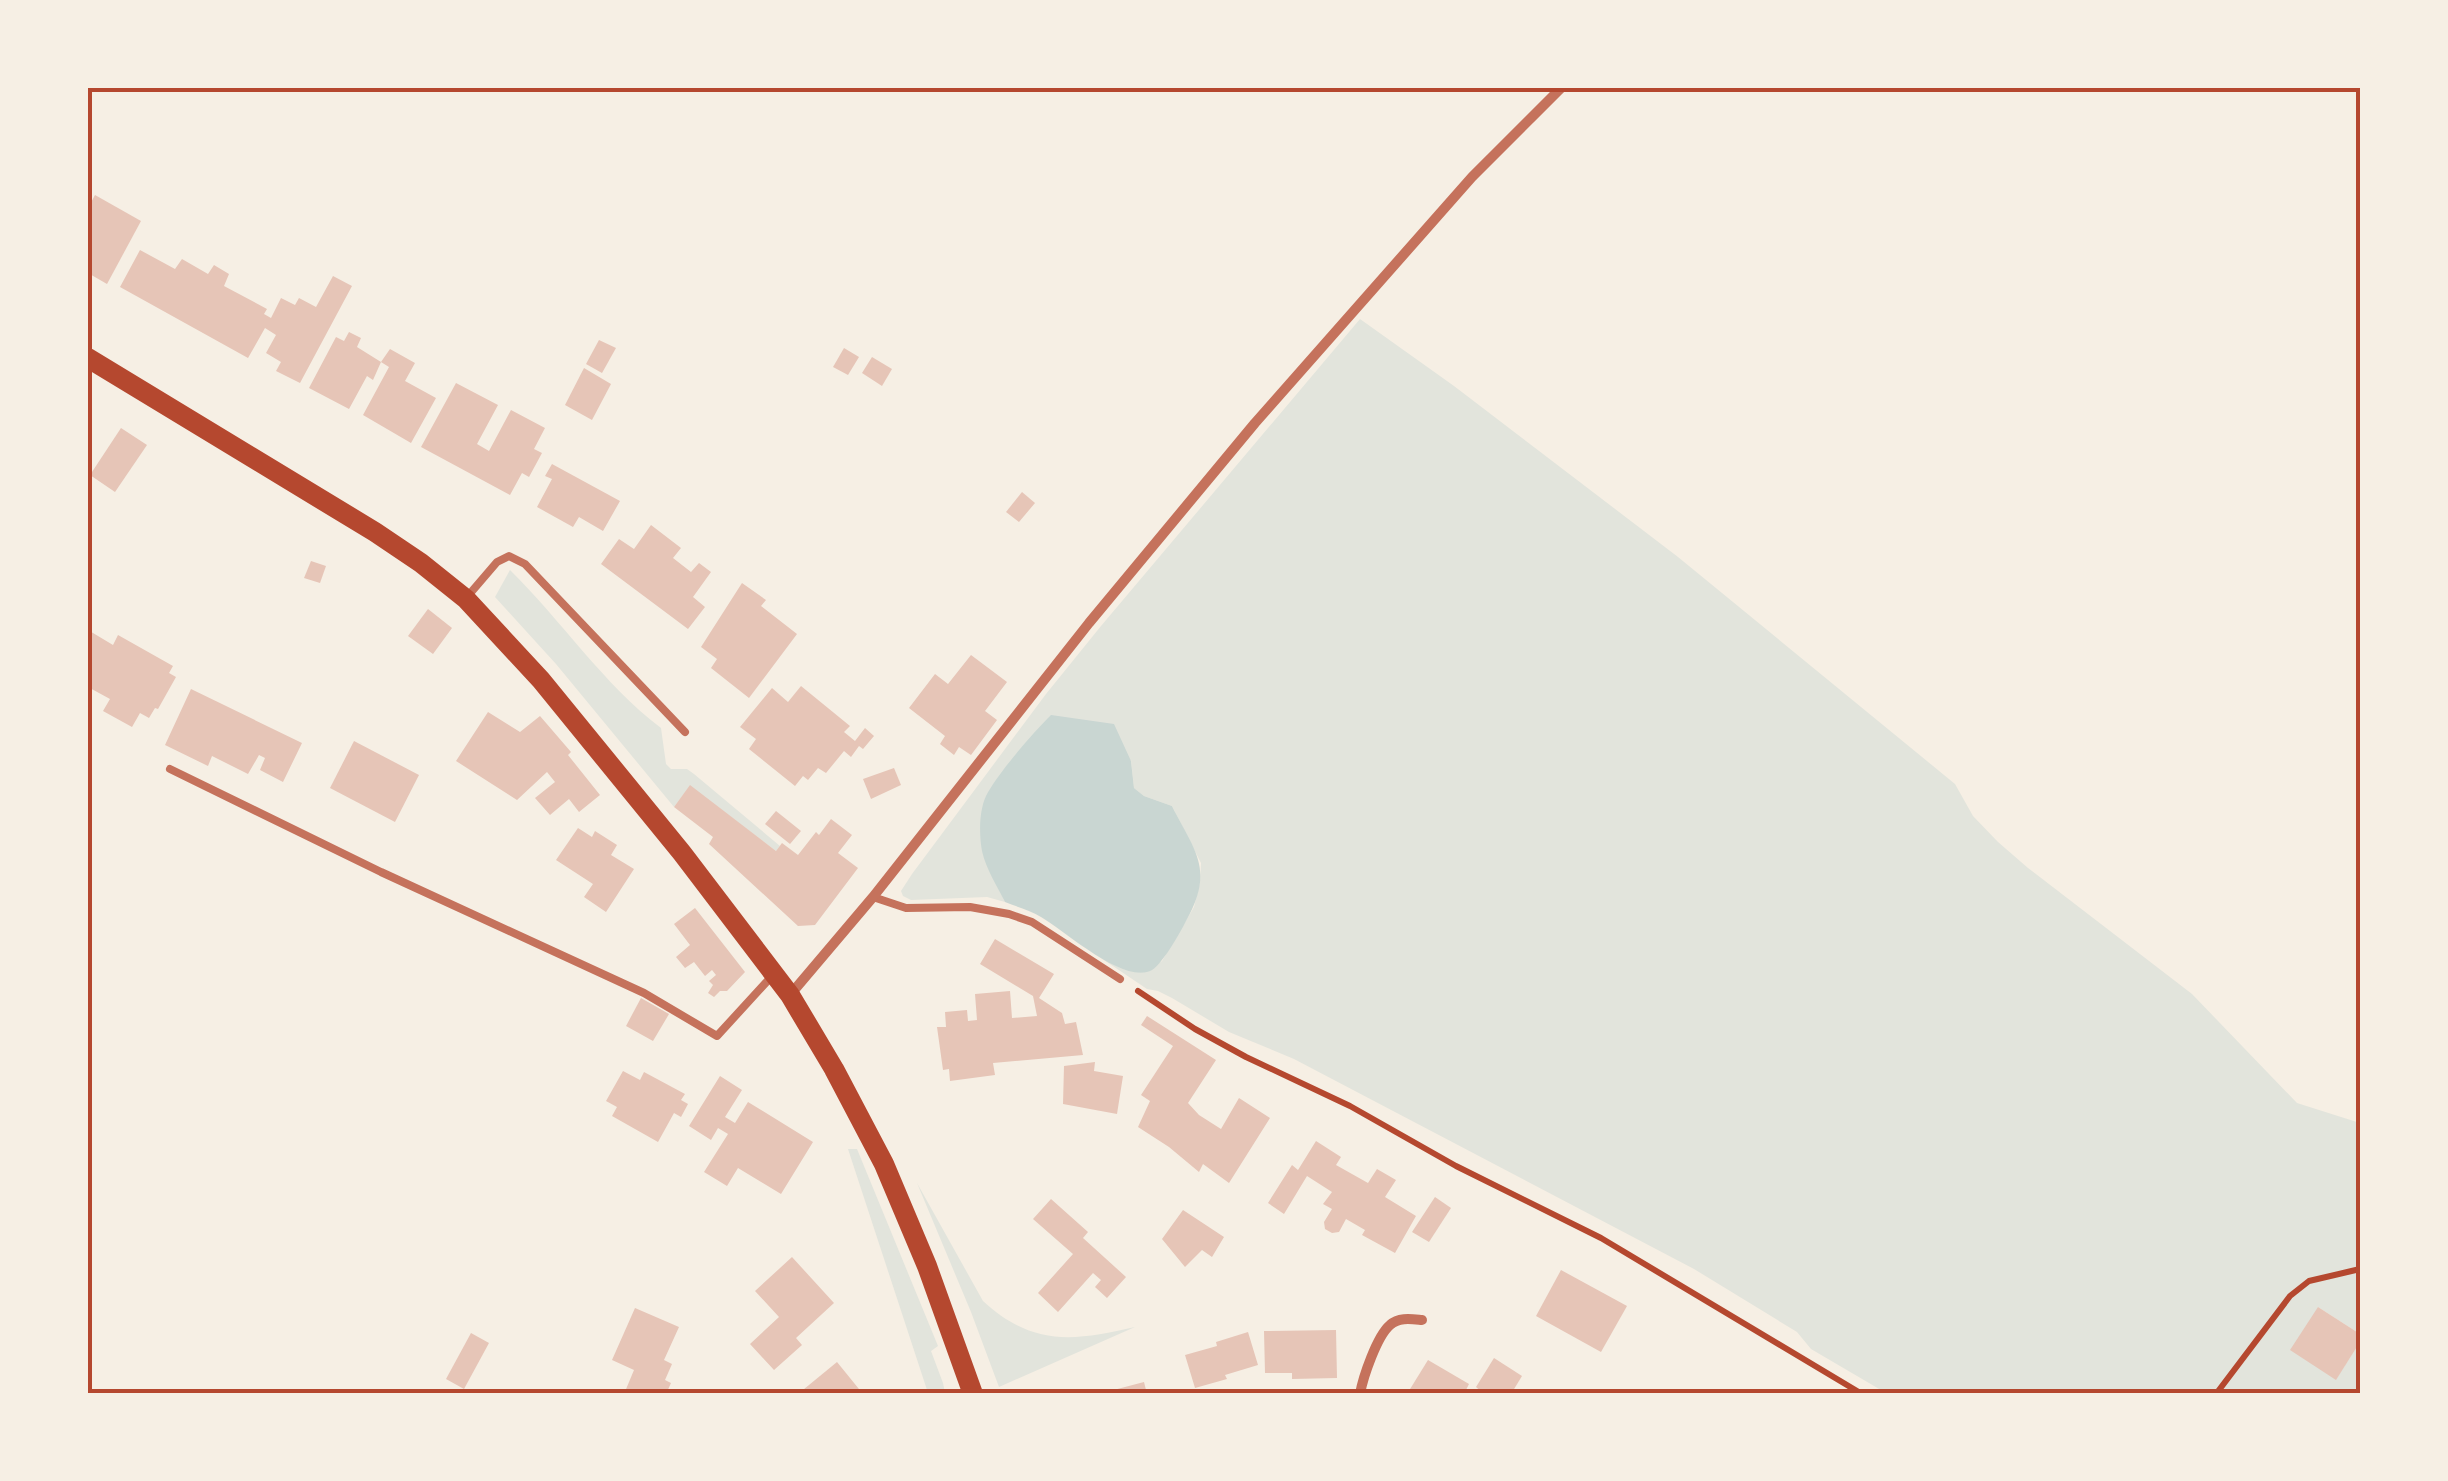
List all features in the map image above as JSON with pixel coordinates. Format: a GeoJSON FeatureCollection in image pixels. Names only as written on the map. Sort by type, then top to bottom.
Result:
{"type":"FeatureCollection","features":[{"type":"Feature","properties":{"kind":"main road"},"geometry":{"type":"LineString","coordinates":[[88,358],[422,562],[466,599],[542,680],[790,995],[884,1164],[973,1394]]}},
{"type":"Feature","properties":{"kind":"street"},"geometry":{"type":"LineString","coordinates":[[790,995],[1255,422],[1472,177],[1560,88]]}},
{"type":"Feature","properties":{"kind":"street"},"geometry":{"type":"LineString","coordinates":[[1360,1394],[1379,1340],[1390,1324],[1404,1318],[1422,1320]]}},
{"type":"Feature","properties":{"kind":"lane"},"geometry":{"type":"LineString","coordinates":[[466,599],[497,562],[509,556],[525,564],[686,732]]}},
{"type":"Feature","properties":{"kind":"lane"},"geometry":{"type":"LineString","coordinates":[[170,769],[380,872],[644,993],[717,1036],[774,974]]}},
{"type":"Feature","properties":{"kind":"lane"},"geometry":{"type":"LineString","coordinates":[[873,896],[906,908],[970,908],[1009,914],[1032,922],[1120,980]]}},
{"type":"Feature","properties":{"kind":"path"},"geometry":{"type":"LineString","coordinates":[[1120,980],[1246,1057],[1301,1081],[1456,1166],[1601,1238],[1862,1394]]}},
{"type":"Feature","properties":{"kind":"path"},"geometry":{"type":"LineString","coordinates":[[2216,1394],[2290,1296],[2309,1280],[2360,1269]]}},
{"type":"Feature","properties":{"kind":"shaded area"},"geometry":{"type":"Polygon","coordinates":[[[1360,319],[1678,557],[1955,784],[1973,816],[1998,842],[2192,994],[2297,1103],[2360,1123],[2360,1334],[2318,1307],[2336,1379],[2360,1342],[2360,1393],[1886,1393],[1811,1349],[1797,1332],[1694,1269],[1294,1059],[1229,1032],[1172,998],[1147,989],[1101,958],[1143,973],[1162,961],[1194,907],[1200,883],[1201,863],[1172,806],[1134,788],[1131,760],[986,797],[981,825],[984,851],[1005,902],[987,897],[911,900],[903,896],[901,891],[912,874],[1046,694],[1360,319]]]}},
{"type":"Feature","properties":{"kind":"shaded area"},"geometry":{"type":"Polygon","coordinates":[[[510,570],[620,692],[661,728],[666,764],[671,769],[687,769],[694,774],[780,846],[776,851],[690,786],[674,807],[495,597],[510,570]]]}},
{"type":"Feature","properties":{"kind":"shaded area"},"geometry":{"type":"Polygon","coordinates":[[[1051,715],[1114,724],[1131,761],[1134,788],[1172,806],[1194,849],[1200,874],[1195,903],[1170,949],[1150,971],[1138,973],[1110,963],[1041,917],[1005,902],[986,864],[980,831],[986,796],[1051,715]]]}},
{"type":"Feature","properties":{"kind":"shaded area"},"geometry":{"type":"Polygon","coordinates":[[[848,1149],[857,1149],[938,1346],[931,1351],[945,1393],[928,1393],[848,1149]]]}},
{"type":"Feature","properties":{"kind":"shaded area"},"geometry":{"type":"Polygon","coordinates":[[[917,1183],[983,1301],[1001,1316],[1037,1333],[1055,1336],[1093,1335],[1135,1327],[999,1387],[917,1183]]]}},
{"type":"Feature","properties":{"kind":"building"},"geometry":{"type":"Polygon","coordinates":[[[95,195],[141,221],[107,284],[88,273],[88,208],[95,195]]]}},
{"type":"Feature","properties":{"kind":"building"},"geometry":{"type":"Polygon","coordinates":[[[140,250],[175,269],[182,259],[208,274],[214,265],[229,274],[224,286],[267,309],[264,314],[271,318],[281,298],[295,305],[299,298],[316,307],[333,276],[352,286],[300,383],[276,371],[281,362],[266,353],[276,335],[265,328],[248,358],[120,287],[140,250]]]}},
{"type":"Feature","properties":{"kind":"building"},"geometry":{"type":"Polygon","coordinates":[[[349,332],[361,338],[357,347],[381,362],[373,380],[367,376],[349,409],[309,388],[336,337],[344,341],[349,332]]]}},
{"type":"Feature","properties":{"kind":"building"},"geometry":{"type":"Polygon","coordinates":[[[599,340],[616,348],[602,373],[586,364],[599,340]]]}},
{"type":"Feature","properties":{"kind":"building"},"geometry":{"type":"Polygon","coordinates":[[[844,348],[859,357],[848,375],[833,367],[844,348]]]}},
{"type":"Feature","properties":{"kind":"building"},"geometry":{"type":"Polygon","coordinates":[[[390,349],[415,363],[405,381],[436,398],[411,443],[363,415],[389,367],[381,362],[390,349]]]}},
{"type":"Feature","properties":{"kind":"building"},"geometry":{"type":"Polygon","coordinates":[[[872,357],[892,369],[882,386],[862,373],[872,357]]]}},
{"type":"Feature","properties":{"kind":"building"},"geometry":{"type":"Polygon","coordinates":[[[584,368],[611,384],[592,420],[565,405],[584,368]]]}},
{"type":"Feature","properties":{"kind":"building"},"geometry":{"type":"Polygon","coordinates":[[[456,383],[498,405],[477,444],[489,451],[511,410],[545,428],[534,449],[542,453],[529,477],[522,473],[510,495],[421,447],[456,383]]]}},
{"type":"Feature","properties":{"kind":"building"},"geometry":{"type":"Polygon","coordinates":[[[121,428],[147,445],[115,492],[90,475],[121,428]]]}},
{"type":"Feature","properties":{"kind":"building"},"geometry":{"type":"Polygon","coordinates":[[[552,464],[620,501],[603,531],[579,517],[573,527],[537,507],[552,479],[545,476],[552,464]]]}},
{"type":"Feature","properties":{"kind":"building"},"geometry":{"type":"Polygon","coordinates":[[[1022,492],[1035,503],[1019,522],[1006,512],[1022,492]]]}},
{"type":"Feature","properties":{"kind":"building"},"geometry":{"type":"Polygon","coordinates":[[[651,525],[681,548],[673,558],[691,572],[699,563],[711,572],[693,597],[705,607],[688,629],[601,564],[619,539],[634,549],[651,525]]]}},
{"type":"Feature","properties":{"kind":"building"},"geometry":{"type":"Polygon","coordinates":[[[311,561],[326,566],[320,583],[304,578],[311,561]]]}},
{"type":"Feature","properties":{"kind":"building"},"geometry":{"type":"Polygon","coordinates":[[[742,583],[766,600],[761,606],[797,634],[749,698],[711,668],[717,659],[701,647],[742,583]]]}},
{"type":"Feature","properties":{"kind":"building"},"geometry":{"type":"Polygon","coordinates":[[[428,609],[452,628],[433,654],[408,636],[428,609]]]}},
{"type":"Feature","properties":{"kind":"building"},"geometry":{"type":"Polygon","coordinates":[[[88,630],[113,645],[118,635],[173,666],[169,673],[176,677],[149,718],[140,713],[132,727],[103,711],[110,699],[88,687],[88,630]]]}},
{"type":"Feature","properties":{"kind":"building"},"geometry":{"type":"Polygon","coordinates":[[[971,655],[1007,682],[985,711],[997,720],[971,755],[959,747],[954,755],[940,744],[945,736],[909,708],[935,674],[948,684],[971,655]]]}},
{"type":"Feature","properties":{"kind":"building"},"geometry":{"type":"Polygon","coordinates":[[[801,686],[850,726],[844,732],[855,741],[865,728],[874,736],[851,757],[844,751],[826,773],[818,768],[808,780],[803,776],[795,786],[749,749],[756,739],[740,727],[772,688],[788,702],[801,686]]]}},
{"type":"Feature","properties":{"kind":"building"},"geometry":{"type":"Polygon","coordinates":[[[191,689],[302,743],[283,782],[260,770],[265,758],[259,755],[248,774],[212,756],[208,766],[165,745],[191,689]]]}},
{"type":"Feature","properties":{"kind":"building"},"geometry":{"type":"Polygon","coordinates":[[[488,712],[520,732],[540,716],[600,795],[579,812],[569,799],[550,815],[535,798],[555,782],[547,772],[517,800],[456,761],[488,712]]]}},
{"type":"Feature","properties":{"kind":"building"},"geometry":{"type":"Polygon","coordinates":[[[354,741],[419,775],[395,822],[330,788],[354,741]]]}},
{"type":"Feature","properties":{"kind":"building"},"geometry":{"type":"Polygon","coordinates":[[[894,768],[901,785],[871,799],[863,779],[894,768]]]}},
{"type":"Feature","properties":{"kind":"building"},"geometry":{"type":"Polygon","coordinates":[[[690,785],[776,851],[782,843],[798,855],[831,819],[852,835],[838,853],[858,868],[815,925],[798,926],[709,844],[713,837],[674,807],[690,785]]]}},
{"type":"Feature","properties":{"kind":"building"},"geometry":{"type":"Polygon","coordinates":[[[776,811],[801,831],[790,844],[765,824],[776,811]]]}},
{"type":"Feature","properties":{"kind":"building"},"geometry":{"type":"Polygon","coordinates":[[[578,828],[592,837],[595,831],[617,845],[611,855],[634,869],[606,912],[584,897],[593,884],[556,860],[578,828]]]}},
{"type":"Feature","properties":{"kind":"building"},"geometry":{"type":"Polygon","coordinates":[[[695,908],[745,972],[727,991],[714,997],[708,993],[713,985],[709,981],[716,975],[712,970],[705,976],[694,962],[685,968],[676,957],[690,945],[674,924],[695,908]]]}},
{"type":"Feature","properties":{"kind":"building"},"geometry":{"type":"Polygon","coordinates":[[[995,939],[1054,974],[1039,998],[1062,1013],[1065,1024],[1076,1022],[1083,1055],[993,1063],[995,1075],[950,1081],[949,1069],[943,1070],[937,1027],[946,1027],[945,1012],[967,1010],[968,1021],[977,1020],[975,994],[1010,991],[1012,1018],[1037,1016],[1033,996],[980,964],[995,939]]]}},
{"type":"Feature","properties":{"kind":"building"},"geometry":{"type":"Polygon","coordinates":[[[641,998],[669,1014],[653,1041],[626,1026],[641,998]]]}},
{"type":"Feature","properties":{"kind":"building"},"geometry":{"type":"Polygon","coordinates":[[[1147,1016],[1216,1060],[1188,1103],[1199,1115],[1221,1129],[1239,1098],[1270,1118],[1229,1183],[1203,1164],[1199,1172],[1138,1127],[1150,1101],[1141,1095],[1173,1046],[1141,1025],[1147,1016]]]}},
{"type":"Feature","properties":{"kind":"building"},"geometry":{"type":"Polygon","coordinates":[[[1095,1062],[1094,1071],[1123,1076],[1117,1114],[1063,1104],[1064,1066],[1095,1062]]]}},
{"type":"Feature","properties":{"kind":"building"},"geometry":{"type":"Polygon","coordinates":[[[623,1071],[640,1080],[644,1072],[685,1094],[681,1100],[688,1104],[681,1117],[674,1113],[658,1142],[612,1116],[617,1107],[606,1101],[623,1071]]]}},
{"type":"Feature","properties":{"kind":"building"},"geometry":{"type":"Polygon","coordinates":[[[720,1076],[742,1090],[725,1117],[735,1123],[748,1102],[813,1142],[781,1194],[738,1168],[727,1186],[704,1172],[728,1134],[718,1128],[711,1140],[689,1126],[720,1076]]]}},
{"type":"Feature","properties":{"kind":"building"},"geometry":{"type":"Polygon","coordinates":[[[1316,1141],[1341,1157],[1336,1165],[1368,1183],[1377,1169],[1396,1180],[1385,1197],[1416,1216],[1395,1253],[1362,1235],[1365,1230],[1346,1219],[1339,1232],[1325,1229],[1324,1222],[1332,1209],[1323,1204],[1332,1192],[1307,1176],[1284,1214],[1268,1203],[1292,1165],[1298,1170],[1316,1141]]]}},
{"type":"Feature","properties":{"kind":"building"},"geometry":{"type":"Polygon","coordinates":[[[1435,1197],[1451,1208],[1429,1242],[1412,1232],[1435,1197]]]}},
{"type":"Feature","properties":{"kind":"building"},"geometry":{"type":"Polygon","coordinates":[[[1051,1199],[1088,1232],[1083,1238],[1126,1277],[1107,1298],[1095,1287],[1101,1280],[1093,1273],[1058,1312],[1038,1293],[1073,1254],[1033,1219],[1051,1199]]]}},
{"type":"Feature","properties":{"kind":"building"},"geometry":{"type":"Polygon","coordinates":[[[1183,1210],[1224,1237],[1212,1257],[1202,1250],[1185,1267],[1162,1239],[1183,1210]]]}},
{"type":"Feature","properties":{"kind":"building"},"geometry":{"type":"Polygon","coordinates":[[[792,1257],[834,1303],[796,1338],[802,1345],[774,1370],[750,1344],[779,1317],[755,1291],[792,1257]]]}},
{"type":"Feature","properties":{"kind":"building"},"geometry":{"type":"Polygon","coordinates":[[[1561,1270],[1627,1306],[1601,1352],[1536,1316],[1561,1270]]]}},
{"type":"Feature","properties":{"kind":"building"},"geometry":{"type":"Polygon","coordinates":[[[2318,1307],[2360,1334],[2360,1342],[2336,1380],[2290,1350],[2318,1307]]]}},
{"type":"Feature","properties":{"kind":"building"},"geometry":{"type":"Polygon","coordinates":[[[635,1308],[679,1327],[664,1360],[672,1364],[665,1380],[671,1383],[666,1394],[624,1394],[634,1370],[612,1360],[635,1308]]]}},
{"type":"Feature","properties":{"kind":"building"},"geometry":{"type":"Polygon","coordinates":[[[1336,1330],[1337,1378],[1292,1379],[1292,1373],[1265,1373],[1264,1331],[1336,1330]]]}},
{"type":"Feature","properties":{"kind":"building"},"geometry":{"type":"Polygon","coordinates":[[[1248,1332],[1258,1365],[1195,1388],[1185,1355],[1248,1332]]]}},
{"type":"Feature","properties":{"kind":"building"},"geometry":{"type":"Polygon","coordinates":[[[471,1333],[489,1343],[464,1389],[446,1379],[471,1333]]]}},
{"type":"Feature","properties":{"kind":"building"},"geometry":{"type":"Polygon","coordinates":[[[1494,1358],[1522,1376],[1511,1394],[1484,1394],[1476,1387],[1494,1358]]]}},
{"type":"Feature","properties":{"kind":"building"},"geometry":{"type":"Polygon","coordinates":[[[1428,1360],[1469,1384],[1464,1394],[1407,1394],[1428,1360]]]}},
{"type":"Feature","properties":{"kind":"building"},"geometry":{"type":"Polygon","coordinates":[[[837,1362],[863,1394],[798,1394],[837,1362]]]}},
{"type":"Feature","properties":{"kind":"building"},"geometry":{"type":"Polygon","coordinates":[[[1144,1382],[1147,1394],[1106,1394],[1106,1392],[1144,1382]]]}}]}
